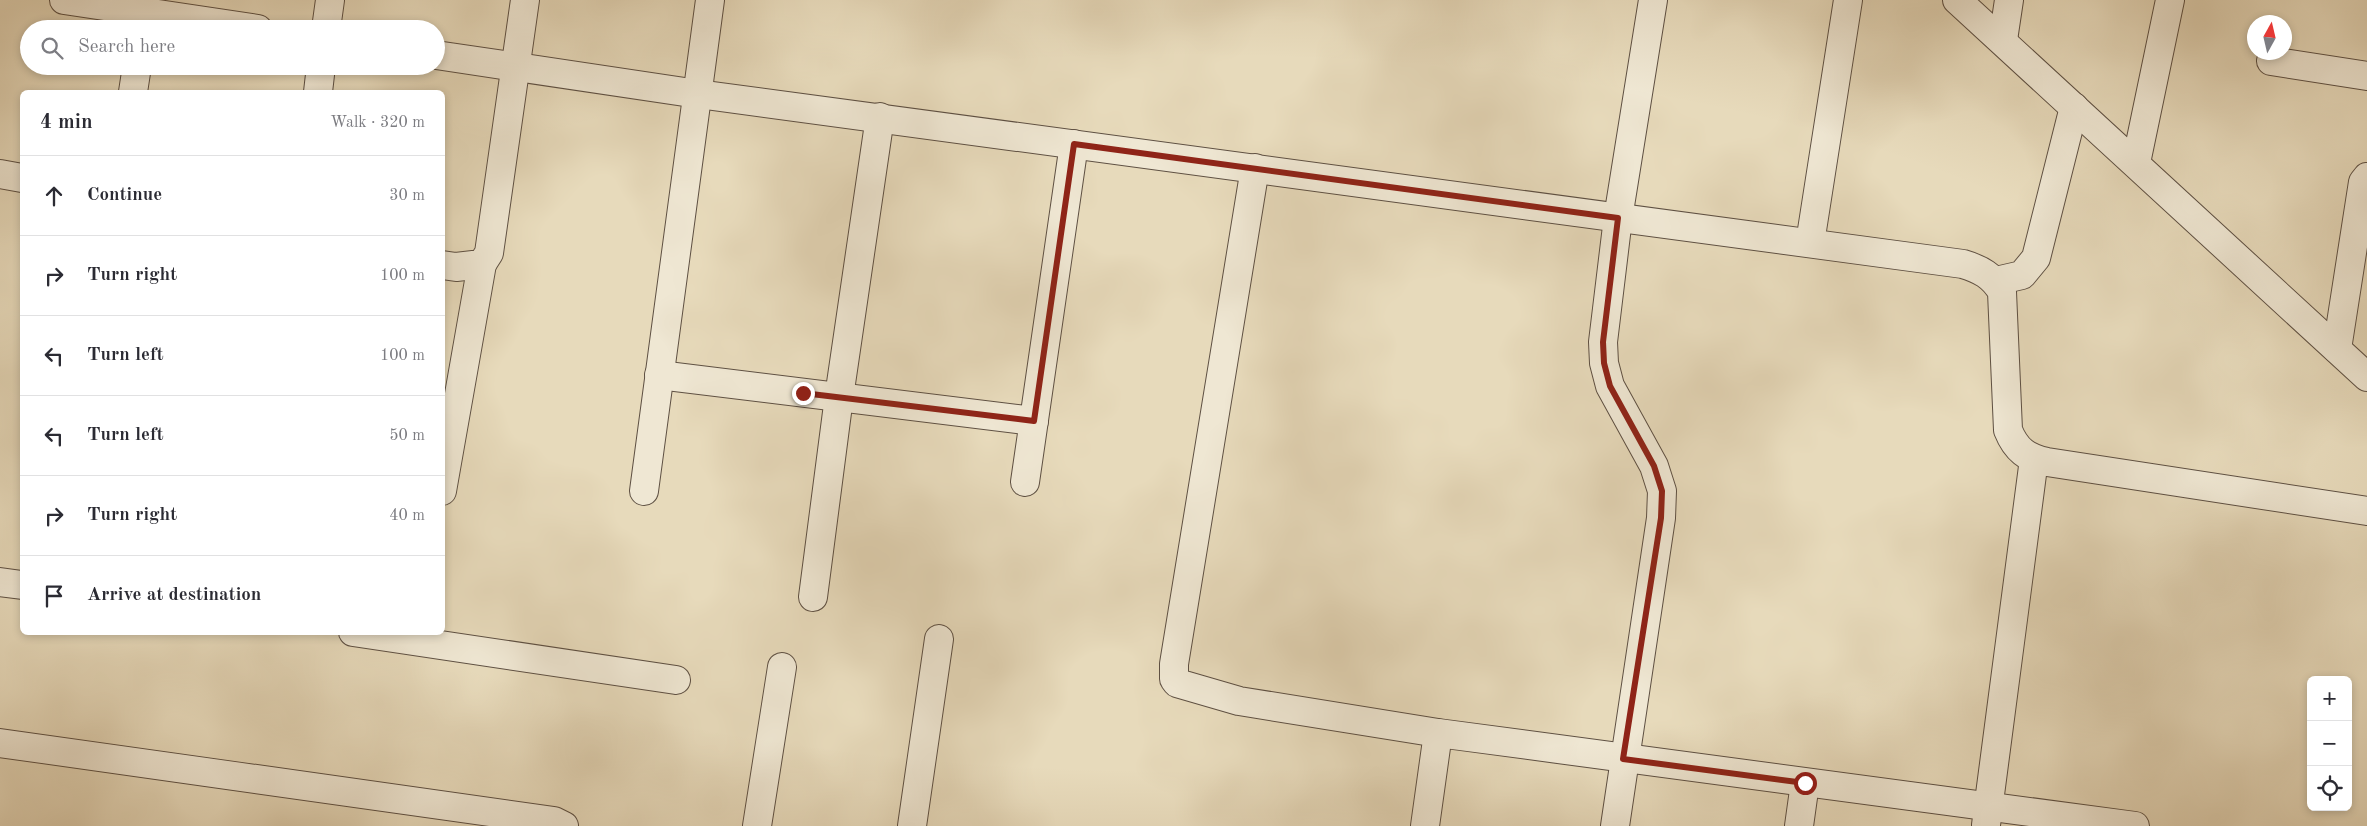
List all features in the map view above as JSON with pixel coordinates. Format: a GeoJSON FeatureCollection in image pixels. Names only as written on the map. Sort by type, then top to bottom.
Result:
{"type":"FeatureCollection","features":[{"type":"Feature","properties":{"kind":"street"},"geometry":{"type":"LineString","coordinates":[[64,0],[190,20]]}},
{"type":"Feature","properties":{"kind":"street"},"geometry":{"type":"LineString","coordinates":[[327,20],[330,0]]}},
{"type":"Feature","properties":{"kind":"street"},"geometry":{"type":"LineString","coordinates":[[445,474],[482,264],[488,253],[525,0]]}},
{"type":"Feature","properties":{"kind":"street"},"geometry":{"type":"LineString","coordinates":[[644,491],[710,0]]}},
{"type":"Feature","properties":{"kind":"street"},"geometry":{"type":"LineString","coordinates":[[1615,826],[1623,759],[1661,518],[1662,491],[1654,466],[1610,386],[1604,363],[1603,342],[1618,218],[1653,0]]}},
{"type":"Feature","properties":{"kind":"street"},"geometry":{"type":"LineString","coordinates":[[1810,243],[1848,0]]}},
{"type":"Feature","properties":{"kind":"street"},"geometry":{"type":"LineString","coordinates":[[1957,0],[2003,40],[2367,378]]}},
{"type":"Feature","properties":{"kind":"street"},"geometry":{"type":"LineString","coordinates":[[2003,40],[2009,0]]}},
{"type":"Feature","properties":{"kind":"street"},"geometry":{"type":"LineString","coordinates":[[2136,163],[2170,0]]}},
{"type":"Feature","properties":{"kind":"street"},"geometry":{"type":"LineString","coordinates":[[445,56],[698,94],[1963,264],[1976,268],[1996,281],[2002,292],[2008,430],[2018,449],[2034,459],[2367,511]]}},
{"type":"Feature","properties":{"kind":"street"},"geometry":{"type":"LineString","coordinates":[[2271,61],[2367,76]]}},
{"type":"Feature","properties":{"kind":"street"},"geometry":{"type":"LineString","coordinates":[[133,90],[136,75]]}},
{"type":"Feature","properties":{"kind":"street"},"geometry":{"type":"LineString","coordinates":[[318,90],[320,75]]}},
{"type":"Feature","properties":{"kind":"street"},"geometry":{"type":"LineString","coordinates":[[1996,281],[2022,275],[2036,258],[2074,107]]}},
{"type":"Feature","properties":{"kind":"street"},"geometry":{"type":"LineString","coordinates":[[813,597],[839,397],[880,117]]}},
{"type":"Feature","properties":{"kind":"street"},"geometry":{"type":"LineString","coordinates":[[1025,482],[1074,144]]}},
{"type":"Feature","properties":{"kind":"street"},"geometry":{"type":"LineString","coordinates":[[1255,168],[1174,664],[1174,679],[1180,686],[1239,701],[1438,733],[1805,783],[1988,816],[2135,826]]}},
{"type":"Feature","properties":{"kind":"street"},"geometry":{"type":"LineString","coordinates":[[0,174],[20,178]]}},
{"type":"Feature","properties":{"kind":"street"},"geometry":{"type":"LineString","coordinates":[[2337,349],[2363,182],[2367,177]]}},
{"type":"Feature","properties":{"kind":"street"},"geometry":{"type":"LineString","coordinates":[[445,265],[456,267],[482,264]]}},
{"type":"Feature","properties":{"kind":"street"},"geometry":{"type":"LineString","coordinates":[[659,375],[1034,421]]}},
{"type":"Feature","properties":{"kind":"street"},"geometry":{"type":"LineString","coordinates":[[1988,816],[2034,459]]}},
{"type":"Feature","properties":{"kind":"street"},"geometry":{"type":"LineString","coordinates":[[0,582],[20,585]]}},
{"type":"Feature","properties":{"kind":"street"},"geometry":{"type":"LineString","coordinates":[[373,635],[676,680]]}},
{"type":"Feature","properties":{"kind":"street"},"geometry":{"type":"LineString","coordinates":[[912,826],[939,639]]}},
{"type":"Feature","properties":{"kind":"street"},"geometry":{"type":"LineString","coordinates":[[757,826],[782,667]]}},
{"type":"Feature","properties":{"kind":"street"},"geometry":{"type":"LineString","coordinates":[[1425,826],[1438,733]]}},
{"type":"Feature","properties":{"kind":"street"},"geometry":{"type":"LineString","coordinates":[[0,743],[554,821],[564,826]]}},
{"type":"Feature","properties":{"kind":"street"},"geometry":{"type":"LineString","coordinates":[[1799,826],[1805,783]]}},
{"type":"Feature","properties":{"kind":"route"},"geometry":{"type":"LineString","coordinates":[[803,393],[1034,421],[1074,144],[1618,218],[1603,342],[1604,363],[1610,386],[1654,466],[1662,491],[1661,518],[1623,759],[1805,783]]}}]}
